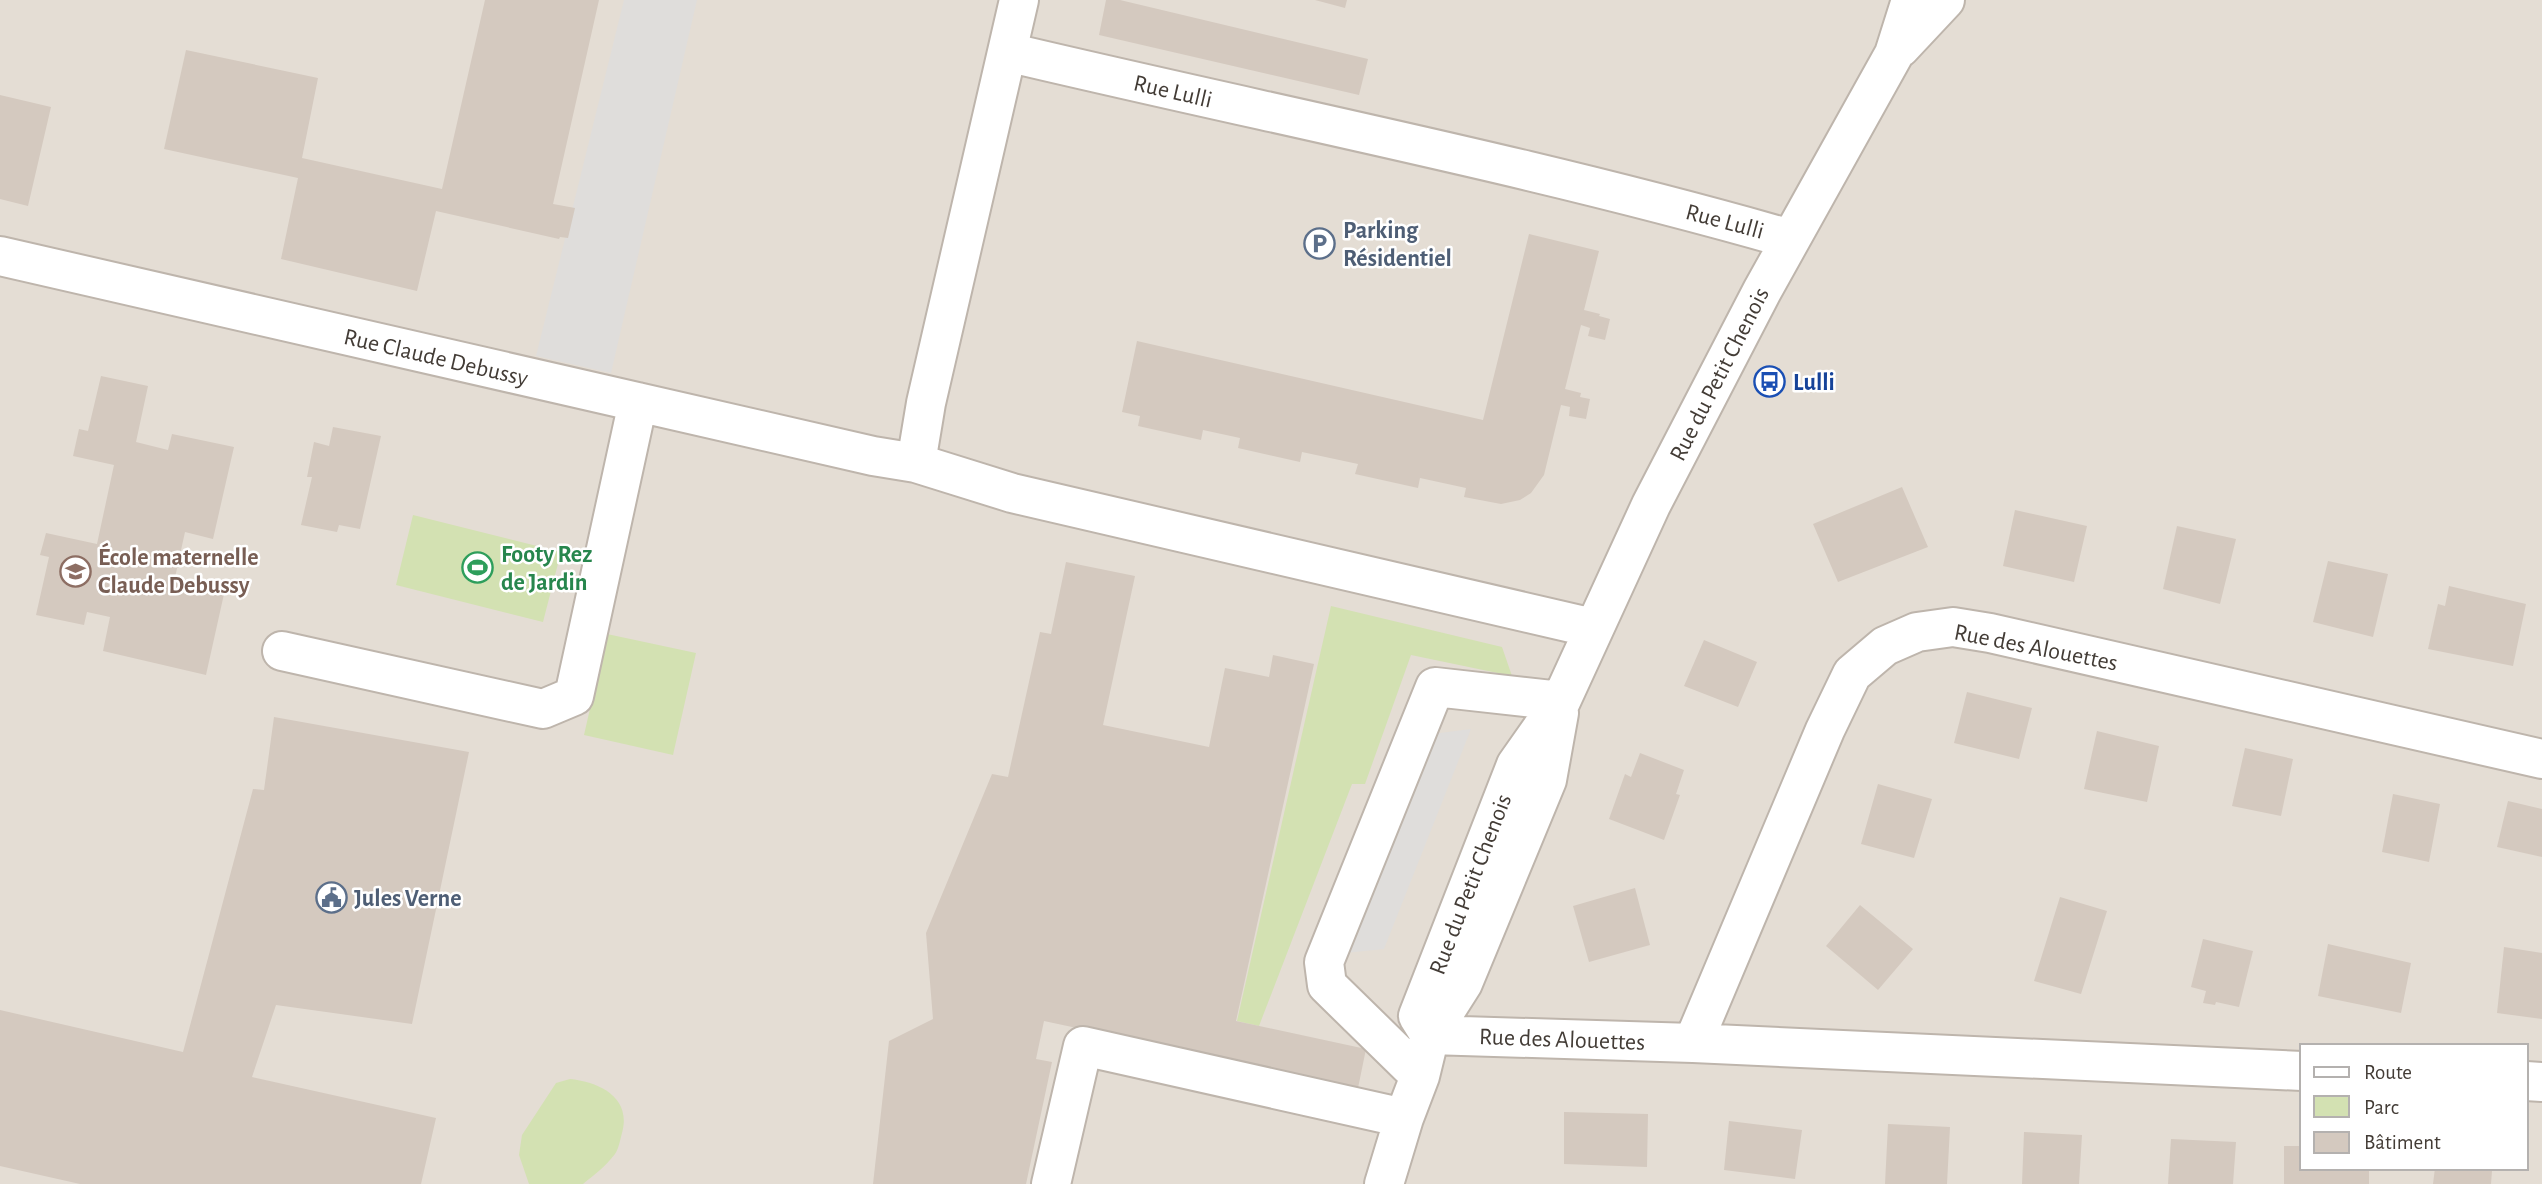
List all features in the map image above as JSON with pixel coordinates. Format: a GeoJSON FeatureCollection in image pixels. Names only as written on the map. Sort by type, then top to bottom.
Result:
{"type":"FeatureCollection","features":[{"type":"Feature","properties":{"kind":"street"},"geometry":{"type":"LineString","coordinates":[[1019,0],[926,403],[916,463],[1012,493],[1594,628]]}},
{"type":"Feature","properties":{"kind":"street","name":"Rue du Petit Chenois"},"geometry":{"type":"LineString","coordinates":[[1384,1184],[1420,1076],[1430,1035],[1464,983],[1547,780],[1561,701],[1651,505],[1790,239],[1894,54],[1911,0]]}},
{"type":"Feature","properties":{"kind":"street","name":"Rue du Petit Chenois"},"geometry":{"type":"LineString","coordinates":[[1894,54],[1945,0]]}},
{"type":"Feature","properties":{"kind":"street","name":"Rue Lulli"},"geometry":{"type":"LineString","coordinates":[[1007,52],[1217,102],[1422,146],[1790,239]]}},
{"type":"Feature","properties":{"kind":"street","name":"Rue Claude Debussy"},"geometry":{"type":"LineString","coordinates":[[0,256],[873,456],[916,463]]}},
{"type":"Feature","properties":{"kind":"street"},"geometry":{"type":"LineString","coordinates":[[282,651],[543,709],[574,696],[638,402]]}},
{"type":"Feature","properties":{"kind":"street","name":"Rue des Alouettes"},"geometry":{"type":"LineString","coordinates":[[1693,1043],[1825,730],[1852,674],[1885,646],[1917,632],[1953,627],[1990,633],[2542,759]]}},
{"type":"Feature","properties":{"kind":"street"},"geometry":{"type":"LineString","coordinates":[[1420,1076],[1327,985],[1324,962],[1435,687],[1561,701]]}},
{"type":"Feature","properties":{"kind":"street","name":"Rue des Alouettes"},"geometry":{"type":"LineString","coordinates":[[1430,1035],[1693,1043],[2300,1071]]}},
{"type":"Feature","properties":{"kind":"street"},"geometry":{"type":"LineString","coordinates":[[1051,1184],[1083,1046],[1404,1118]]}},
{"type":"Feature","properties":{"kind":"shaded area"},"geometry":{"type":"Polygon","coordinates":[[[0,0],[2542,0],[2542,1184],[0,1184],[0,0]]]}},
{"type":"Feature","properties":{"kind":"shaded area"},"geometry":{"type":"Polygon","coordinates":[[[624,0],[697,0],[611,373],[536,356],[624,0]]]}},
{"type":"Feature","properties":{"kind":"shaded area"},"geometry":{"type":"Polygon","coordinates":[[[1471,729],[1384,949],[1345,953],[1432,734],[1471,729]]]}},
{"type":"Feature","properties":{"kind":"green space","name":"Footy Rez de Jardin"},"geometry":{"type":"Polygon","coordinates":[[[413,515],[561,552],[543,622],[396,585],[413,515]]]}},
{"type":"Feature","properties":{"kind":"green space"},"geometry":{"type":"Polygon","coordinates":[[[1331,606],[1502,647],[1512,676],[1411,655],[1365,784],[1352,784],[1259,1026],[1237,1021],[1331,606]]]}},
{"type":"Feature","properties":{"kind":"green space"},"geometry":{"type":"Polygon","coordinates":[[[607,634],[696,653],[673,755],[584,735],[607,634]]]}},
{"type":"Feature","properties":{"kind":"green space"},"geometry":{"type":"Polygon","coordinates":[[[570,1079],[602,1088],[618,1101],[624,1120],[618,1149],[608,1162],[583,1184],[529,1184],[519,1155],[522,1135],[556,1083],[570,1079]]]}},
{"type":"Feature","properties":{"kind":"building"},"geometry":{"type":"Polygon","coordinates":[[[485,0],[599,0],[553,204],[575,208],[568,238],[559,239],[436,211],[417,291],[281,259],[298,178],[164,149],[186,50],[318,78],[302,158],[442,189],[485,0]]]}},
{"type":"Feature","properties":{"kind":"building"},"geometry":{"type":"Polygon","coordinates":[[[1106,0],[1120,0],[1368,59],[1359,95],[1099,35],[1106,0]]]}},
{"type":"Feature","properties":{"kind":"building"},"geometry":{"type":"Polygon","coordinates":[[[1315,0],[1347,0],[1345,8],[1315,0]]]}},
{"type":"Feature","properties":{"kind":"building"},"geometry":{"type":"Polygon","coordinates":[[[0,95],[51,107],[28,206],[0,199],[0,95]]]}},
{"type":"Feature","properties":{"kind":"building"},"geometry":{"type":"Polygon","coordinates":[[[1529,234],[1599,251],[1584,310],[1610,319],[1605,340],[1588,336],[1590,328],[1581,325],[1565,389],[1581,393],[1580,397],[1590,399],[1586,419],[1569,416],[1570,407],[1561,405],[1544,475],[1531,493],[1520,500],[1501,504],[1464,497],[1466,488],[1420,478],[1418,488],[1355,474],[1358,464],[1302,452],[1300,462],[1238,448],[1240,438],[1203,430],[1201,440],[1138,426],[1140,416],[1122,412],[1137,341],[1483,420],[1529,234]]]}},
{"type":"Feature","properties":{"kind":"building"},"geometry":{"type":"Polygon","coordinates":[[[101,376],[148,386],[136,442],[168,450],[172,434],[234,447],[213,539],[185,532],[174,582],[224,594],[206,675],[103,651],[110,617],[87,612],[84,625],[36,615],[49,557],[40,555],[46,533],[97,544],[114,465],[73,456],[79,429],[88,431],[101,376]]]}},
{"type":"Feature","properties":{"kind":"building"},"geometry":{"type":"Polygon","coordinates":[[[333,427],[381,436],[360,529],[339,525],[337,532],[301,525],[312,477],[307,477],[314,442],[329,446],[333,427]]]}},
{"type":"Feature","properties":{"kind":"building"},"geometry":{"type":"Polygon","coordinates":[[[1902,487],[1928,547],[1838,582],[1813,524],[1902,487]]]}},
{"type":"Feature","properties":{"kind":"building"},"geometry":{"type":"Polygon","coordinates":[[[2015,510],[2087,526],[2074,582],[2003,566],[2015,510]]]}},
{"type":"Feature","properties":{"kind":"building"},"geometry":{"type":"Polygon","coordinates":[[[2177,526],[2236,539],[2220,604],[2163,589],[2177,526]]]}},
{"type":"Feature","properties":{"kind":"building"},"geometry":{"type":"Polygon","coordinates":[[[2328,561],[2388,574],[2373,637],[2313,622],[2328,561]]]}},
{"type":"Feature","properties":{"kind":"building"},"geometry":{"type":"Polygon","coordinates":[[[1066,562],[1135,576],[1103,725],[1209,747],[1225,668],[1269,677],[1273,655],[1314,664],[1236,1021],[1366,1049],[1358,1088],[1044,1021],[1036,1059],[1052,1062],[1026,1184],[873,1184],[889,1041],[933,1019],[926,933],[992,774],[1008,777],[1040,632],[1051,634],[1066,562]]]}},
{"type":"Feature","properties":{"kind":"building"},"geometry":{"type":"Polygon","coordinates":[[[2449,586],[2526,604],[2513,666],[2428,649],[2438,604],[2445,606],[2449,586]]]}},
{"type":"Feature","properties":{"kind":"building"},"geometry":{"type":"Polygon","coordinates":[[[1704,640],[1757,662],[1738,707],[1684,686],[1704,640]]]}},
{"type":"Feature","properties":{"kind":"building"},"geometry":{"type":"Polygon","coordinates":[[[1967,692],[2032,708],[2019,759],[1954,743],[1967,692]]]}},
{"type":"Feature","properties":{"kind":"building","name":"Jules Verne"},"geometry":{"type":"Polygon","coordinates":[[[274,717],[469,752],[412,1024],[276,1005],[252,1077],[436,1118],[421,1184],[80,1184],[0,1166],[0,1010],[183,1052],[253,789],[264,790],[274,717]]]}},
{"type":"Feature","properties":{"kind":"building"},"geometry":{"type":"Polygon","coordinates":[[[2097,731],[2159,746],[2147,802],[2084,789],[2097,731]]]}},
{"type":"Feature","properties":{"kind":"building"},"geometry":{"type":"Polygon","coordinates":[[[2245,748],[2293,759],[2281,816],[2232,806],[2245,748]]]}},
{"type":"Feature","properties":{"kind":"building"},"geometry":{"type":"Polygon","coordinates":[[[1640,753],[1684,770],[1676,794],[1680,795],[1664,840],[1609,819],[1625,774],[1631,777],[1640,753]]]}},
{"type":"Feature","properties":{"kind":"building"},"geometry":{"type":"Polygon","coordinates":[[[1878,784],[1932,799],[1914,858],[1861,844],[1878,784]]]}},
{"type":"Feature","properties":{"kind":"building"},"geometry":{"type":"Polygon","coordinates":[[[2393,794],[2440,804],[2429,862],[2382,852],[2393,794]]]}},
{"type":"Feature","properties":{"kind":"building"},"geometry":{"type":"Polygon","coordinates":[[[2508,801],[2542,809],[2542,857],[2497,847],[2508,801]]]}},
{"type":"Feature","properties":{"kind":"building"},"geometry":{"type":"Polygon","coordinates":[[[1635,888],[1650,945],[1589,962],[1573,906],[1635,888]]]}},
{"type":"Feature","properties":{"kind":"building"},"geometry":{"type":"Polygon","coordinates":[[[2060,897],[2107,911],[2081,994],[2034,981],[2060,897]]]}},
{"type":"Feature","properties":{"kind":"building"},"geometry":{"type":"Polygon","coordinates":[[[1860,905],[1913,949],[1878,990],[1826,946],[1860,905]]]}},
{"type":"Feature","properties":{"kind":"building"},"geometry":{"type":"Polygon","coordinates":[[[2203,939],[2253,951],[2239,1007],[2216,1002],[2215,1005],[2203,1003],[2206,991],[2191,987],[2203,939]]]}},
{"type":"Feature","properties":{"kind":"building"},"geometry":{"type":"Polygon","coordinates":[[[2328,944],[2411,963],[2401,1013],[2318,996],[2328,944]]]}},
{"type":"Feature","properties":{"kind":"building"},"geometry":{"type":"Polygon","coordinates":[[[2504,947],[2542,953],[2542,1019],[2497,1013],[2504,947]]]}},
{"type":"Feature","properties":{"kind":"building"},"geometry":{"type":"Polygon","coordinates":[[[1564,1112],[1648,1114],[1647,1167],[1564,1164],[1564,1112]]]}},
{"type":"Feature","properties":{"kind":"building"},"geometry":{"type":"Polygon","coordinates":[[[1729,1121],[1802,1130],[1795,1179],[1724,1170],[1729,1121]]]}},
{"type":"Feature","properties":{"kind":"building"},"geometry":{"type":"Polygon","coordinates":[[[1888,1124],[1950,1127],[1947,1184],[1885,1184],[1888,1124]]]}},
{"type":"Feature","properties":{"kind":"building"},"geometry":{"type":"Polygon","coordinates":[[[2024,1132],[2082,1135],[2079,1184],[2022,1184],[2024,1132]]]}},
{"type":"Feature","properties":{"kind":"building"},"geometry":{"type":"Polygon","coordinates":[[[2171,1139],[2236,1142],[2233,1184],[2168,1184],[2171,1139]]]}},
{"type":"Feature","properties":{"kind":"building"},"geometry":{"type":"Polygon","coordinates":[[[2284,1146],[2300,1146],[2300,1170],[2369,1170],[2369,1184],[2284,1184],[2284,1146]]]}},
{"type":"Feature","properties":{"kind":"building"},"geometry":{"type":"Polygon","coordinates":[[[2435,1170],[2492,1171],[2491,1184],[2433,1184],[2435,1170]]]}},
{"type":"Feature","properties":{"kind":"place","name":"Parking Résidentiel"},"geometry":{"type":"Point","coordinates":[1320,244]}},
{"type":"Feature","properties":{"kind":"place","name":"Lulli"},"geometry":{"type":"Point","coordinates":[1770,382]}},
{"type":"Feature","properties":{"kind":"place","name":"Footy Rez de Jardin"},"geometry":{"type":"Point","coordinates":[478,568]}},
{"type":"Feature","properties":{"kind":"place","name":"École maternelle Claude Debussy"},"geometry":{"type":"Point","coordinates":[75,571]}},
{"type":"Feature","properties":{"kind":"place","name":"Jules Verne"},"geometry":{"type":"Point","coordinates":[331,898]}}]}
